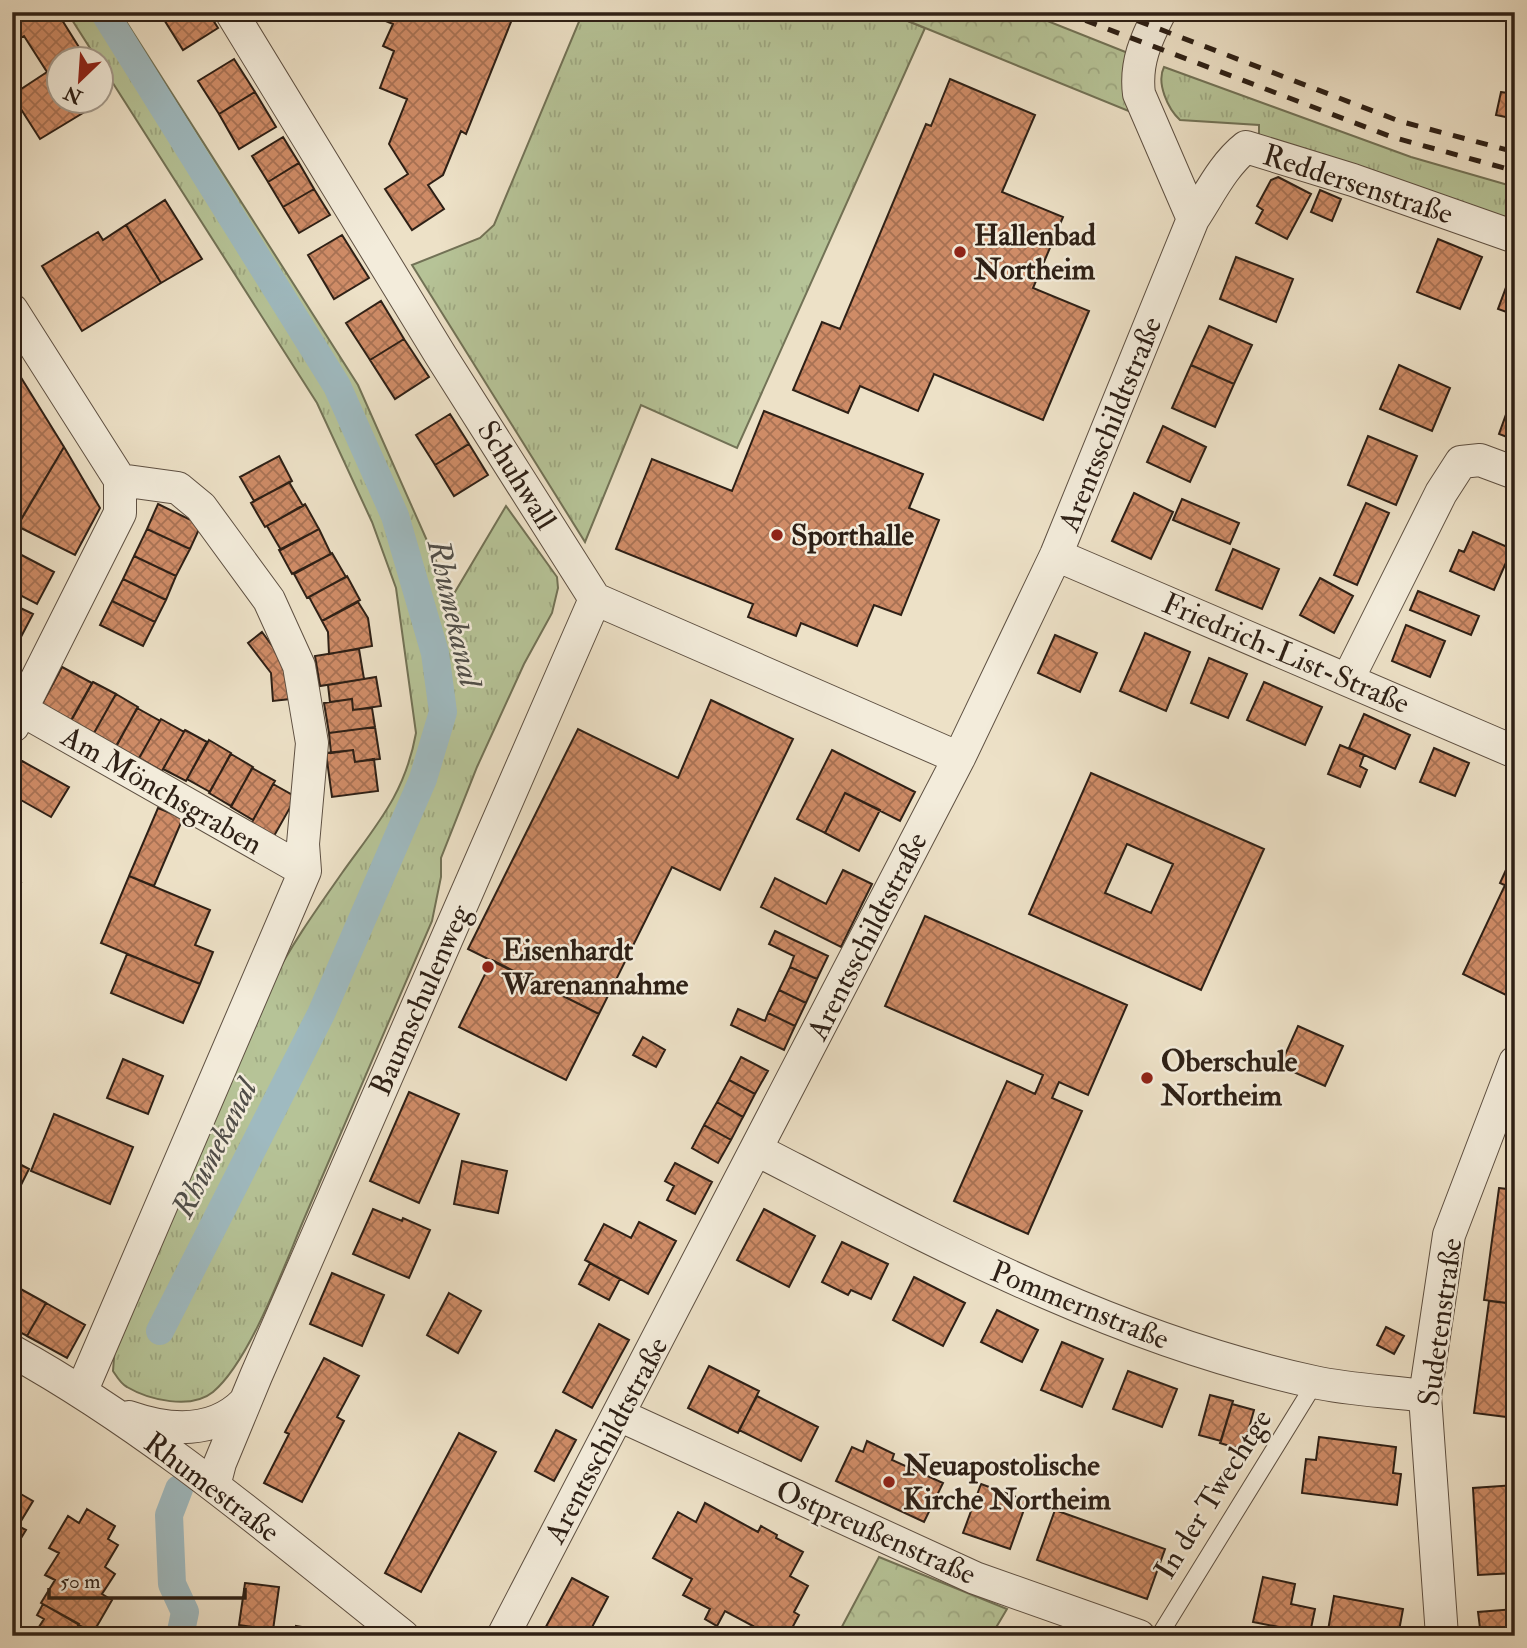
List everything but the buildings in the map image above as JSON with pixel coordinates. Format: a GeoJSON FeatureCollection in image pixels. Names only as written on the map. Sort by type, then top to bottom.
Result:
{"type":"FeatureCollection","features":[{"type":"Feature","properties":{"kind":"street","name":"Schuhwall"},"geometry":{"type":"LineString","coordinates":[[232,12],[440,356],[595,599]]}},
{"type":"Feature","properties":{"kind":"street"},"geometry":{"type":"LineString","coordinates":[[1160,12],[1139,60],[1136,75],[1139,94],[1193,219]]}},
{"type":"Feature","properties":{"kind":"street","name":"Reddersenstraße"},"geometry":{"type":"LineString","coordinates":[[1193,219],[1231,159],[1246,147],[1353,180],[1515,237]]}},
{"type":"Feature","properties":{"kind":"street","name":"Arentsschildtstraße"},"geometry":{"type":"LineString","coordinates":[[503,1636],[959,758],[1056,555],[1193,219]]}},
{"type":"Feature","properties":{"kind":"street"},"geometry":{"type":"LineString","coordinates":[[12,310],[120,480],[120,513],[16,719]]}},
{"type":"Feature","properties":{"kind":"street"},"geometry":{"type":"LineString","coordinates":[[1348,679],[1441,494],[1461,462],[1480,460],[1515,473]]}},
{"type":"Feature","properties":{"kind":"street","name":"Am Mönchsgraben"},"geometry":{"type":"LineString","coordinates":[[82,1390],[305,871],[303,844],[312,743],[299,666],[269,600],[201,507],[178,488],[120,480]]}},
{"type":"Feature","properties":{"kind":"street","name":"Friedrich-List-Straße"},"geometry":{"type":"LineString","coordinates":[[1056,555],[1515,752]]}},
{"type":"Feature","properties":{"kind":"street"},"geometry":{"type":"LineString","coordinates":[[595,599],[959,758]]}},
{"type":"Feature","properties":{"kind":"street","name":"Baumschulenweg"},"geometry":{"type":"LineString","coordinates":[[214,1486],[220,1462],[245,1402],[595,599]]}},
{"type":"Feature","properties":{"kind":"street","name":"Am Mönchsgraben"},"geometry":{"type":"LineString","coordinates":[[16,719],[305,871]]}},
{"type":"Feature","properties":{"kind":"street","name":"Sudetenstraße"},"geometry":{"type":"LineString","coordinates":[[1442,1636],[1425,1396],[1449,1235],[1515,1062]]}},
{"type":"Feature","properties":{"kind":"street","name":"Pommernstraße"},"geometry":{"type":"LineString","coordinates":[[757,1150],[971,1260],[1086,1311],[1190,1349],[1315,1382],[1425,1396]]}},
{"type":"Feature","properties":{"kind":"street","name":"Rhumestraße"},"geometry":{"type":"LineString","coordinates":[[12,1350],[113,1411],[214,1486],[403,1636]]}},
{"type":"Feature","properties":{"kind":"street"},"geometry":{"type":"LineString","coordinates":[[113,1411],[139,1421],[189,1428],[219,1421],[235,1412],[245,1402]]}},
{"type":"Feature","properties":{"kind":"street","name":"Ostpreußenstraße"},"geometry":{"type":"LineString","coordinates":[[619,1415],[975,1578],[1139,1636]]}},
{"type":"Feature","properties":{"kind":"lane","name":"In der Twechtge"},"geometry":{"type":"LineString","coordinates":[[1159,1636],[1315,1382]]}},
{"type":"Feature","properties":{"kind":"green space"},"geometry":{"type":"Polygon","coordinates":[[[67,12],[120,12],[358,385],[452,597],[506,506],[557,577],[558,588],[552,613],[524,664],[477,767],[441,858],[441,877],[432,921],[265,1312],[227,1378],[204,1397],[182,1402],[147,1396],[123,1384],[113,1371],[115,1345],[270,986],[304,928],[388,807],[405,774],[416,733],[396,588],[372,522],[317,403],[116,88],[116,46],[89,46],[67,12]]]}},
{"type":"Feature","properties":{"kind":"green space"},"geometry":{"type":"Polygon","coordinates":[[[583,12],[886,12],[925,28],[737,448],[641,405],[585,542],[412,265],[480,238],[494,225],[583,12]]]}},
{"type":"Feature","properties":{"kind":"green space"},"geometry":{"type":"Polygon","coordinates":[[[886,12],[1025,12],[1128,53],[1131,112],[886,12]]]}},
{"type":"Feature","properties":{"kind":"green space"},"geometry":{"type":"Polygon","coordinates":[[[1164,67],[1411,157],[1515,187],[1515,229],[1259,136],[1259,125],[1180,120],[1164,95],[1161,80],[1164,67]]]}},
{"type":"Feature","properties":{"kind":"green space"},"geometry":{"type":"Polygon","coordinates":[[[879,1557],[1007,1609],[991,1636],[837,1636],[879,1557]]]}},
{"type":"Feature","properties":{"kind":"waterway","name":"Rhumekanal"},"geometry":{"type":"LineString","coordinates":[[104,12],[337,386],[395,516],[435,653],[443,712],[423,779],[321,1014],[160,1331]]}},
{"type":"Feature","properties":{"kind":"waterway","name":"Rhumekanal"},"geometry":{"type":"LineString","coordinates":[[179,1489],[169,1515],[172,1584],[185,1612],[180,1636]]}},
{"type":"Feature","properties":{"kind":"railway"},"geometry":{"type":"LineString","coordinates":[[1063,12],[1392,137],[1515,171]]}},
{"type":"Feature","properties":{"kind":"railway"},"geometry":{"type":"LineString","coordinates":[[1115,12],[1399,121],[1515,152]]}},
{"type":"Feature","properties":{"kind":"place","name":"Hallenbad Northeim"},"geometry":{"type":"Point","coordinates":[960,252]}},
{"type":"Feature","properties":{"kind":"place","name":"Sporthalle"},"geometry":{"type":"Point","coordinates":[777,535]}},
{"type":"Feature","properties":{"kind":"place","name":"Eisenhardt Warenannahme"},"geometry":{"type":"Point","coordinates":[488,967]}},
{"type":"Feature","properties":{"kind":"place","name":"Oberschule Northeim"},"geometry":{"type":"Point","coordinates":[1147,1078]}},
{"type":"Feature","properties":{"kind":"place","name":"Neuapostolische Kirche Northeim"},"geometry":{"type":"Point","coordinates":[889,1482]}}]}
